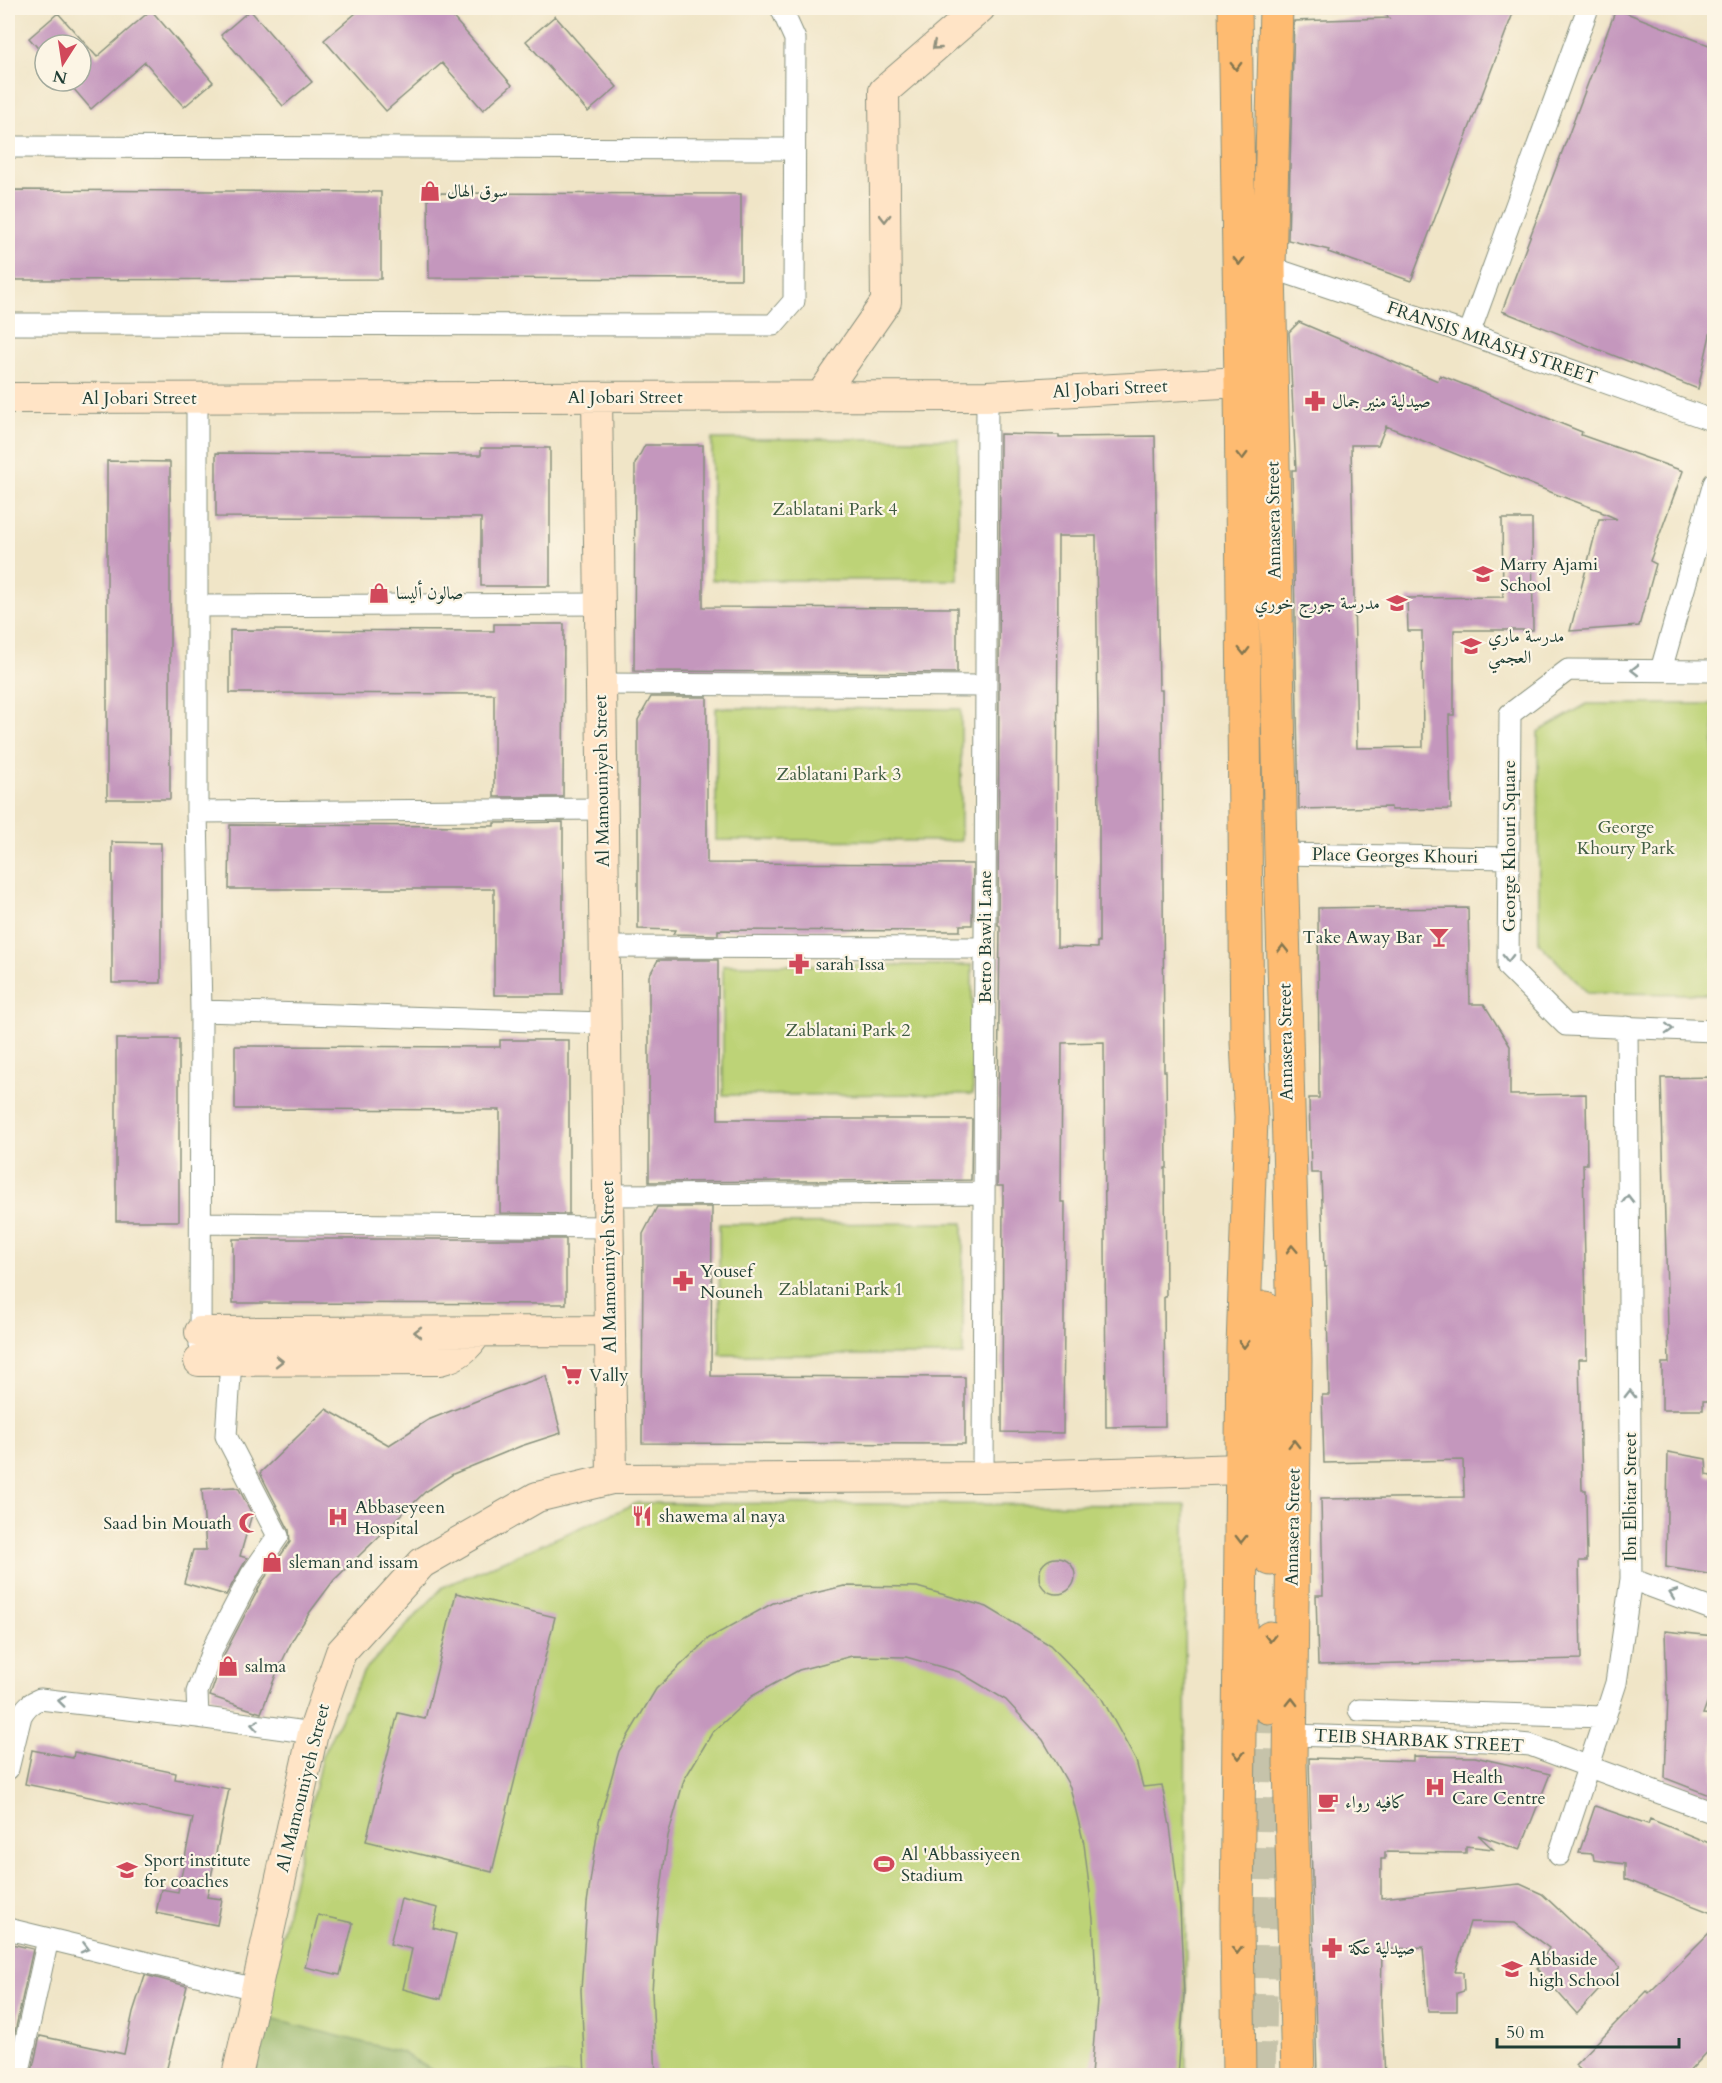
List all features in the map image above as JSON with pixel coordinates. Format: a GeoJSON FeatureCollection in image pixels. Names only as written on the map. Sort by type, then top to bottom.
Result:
{"type":"FeatureCollection","features":[{"type":"Feature","properties":{"kind":"main road","name":"Annasera Street"},"geometry":{"type":"LineString","coordinates":[[1235,8],[1247,1043],[1251,1118],[1243,1359],[1236,1924],[1239,2076]]}},
{"type":"Feature","properties":{"kind":"main road","name":"Annasera Street"},"geometry":{"type":"LineString","coordinates":[[1276,8],[1269,267],[1281,854],[1295,1360],[1290,1749],[1298,2076]]}},
{"type":"Feature","properties":{"kind":"main road"},"geometry":{"type":"LineString","coordinates":[[1251,1118],[1264,1279],[1271,1559],[1268,1707]]}},
{"type":"Feature","properties":{"kind":"main road"},"geometry":{"type":"LineString","coordinates":[[1280,2076],[1281,1941],[1290,1749]]}},
{"type":"Feature","properties":{"kind":"street"},"geometry":{"type":"LineString","coordinates":[[8,324],[773,325],[794,301],[795,39],[781,8]]}},
{"type":"Feature","properties":{"kind":"street"},"geometry":{"type":"LineString","coordinates":[[820,397],[886,302],[885,90],[980,8]]}},
{"type":"Feature","properties":{"kind":"street"},"geometry":{"type":"LineString","coordinates":[[1469,334],[1588,8]]}},
{"type":"Feature","properties":{"kind":"street"},"geometry":{"type":"LineString","coordinates":[[8,147],[794,149]]}},
{"type":"Feature","properties":{"kind":"street","name":"FRANSIS MRASH STREET"},"geometry":{"type":"LineString","coordinates":[[1269,267],[1469,334],[1714,421]]}},
{"type":"Feature","properties":{"kind":"street","name":"Al Jobari Street"},"geometry":{"type":"LineString","coordinates":[[8,398],[987,396],[1241,382]]}},
{"type":"Feature","properties":{"kind":"street","name":"Betro Bawli Lane"},"geometry":{"type":"LineString","coordinates":[[983,1477],[987,396]]}},
{"type":"Feature","properties":{"kind":"street","name":"Al Mamouniyeh Street"},"geometry":{"type":"LineString","coordinates":[[237,2076],[313,1733],[340,1652],[422,1563],[537,1497],[612,1479],[597,397]]}},
{"type":"Feature","properties":{"kind":"street"},"geometry":{"type":"LineString","coordinates":[[197,398],[196,812],[201,1011],[200,1346]]}},
{"type":"Feature","properties":{"kind":"street"},"geometry":{"type":"LineString","coordinates":[[1661,670],[1714,483]]}},
{"type":"Feature","properties":{"kind":"street"},"geometry":{"type":"LineString","coordinates":[[198,606],[600,604]]}},
{"type":"Feature","properties":{"kind":"street","name":"George Khouri Square"},"geometry":{"type":"LineString","coordinates":[[1714,671],[1568,670],[1510,714],[1508,858],[1508,968],[1566,1025],[1714,1031]]}},
{"type":"Feature","properties":{"kind":"street"},"geometry":{"type":"LineString","coordinates":[[601,684],[986,686]]}},
{"type":"Feature","properties":{"kind":"street"},"geometry":{"type":"LineString","coordinates":[[196,812],[603,809]]}},
{"type":"Feature","properties":{"kind":"street","name":"Place Georges Khouri"},"geometry":{"type":"LineString","coordinates":[[1281,854],[1508,858]]}},
{"type":"Feature","properties":{"kind":"street"},"geometry":{"type":"LineString","coordinates":[[604,947],[985,948]]}},
{"type":"Feature","properties":{"kind":"street"},"geometry":{"type":"LineString","coordinates":[[201,1011],[605,1023]]}},
{"type":"Feature","properties":{"kind":"street","name":"Ibn Elbitar Street"},"geometry":{"type":"LineString","coordinates":[[1559,1855],[1616,1683],[1631,1579],[1627,1028]]}},
{"type":"Feature","properties":{"kind":"street"},"geometry":{"type":"LineString","coordinates":[[608,1195],[984,1193]]}},
{"type":"Feature","properties":{"kind":"street"},"geometry":{"type":"LineString","coordinates":[[201,1223],[608,1227]]}},
{"type":"Feature","properties":{"kind":"street"},"geometry":{"type":"LineString","coordinates":[[200,1346],[477,1332],[610,1330]]}},
{"type":"Feature","properties":{"kind":"street"},"geometry":{"type":"LineString","coordinates":[[200,1346],[231,1361],[440,1360],[462,1351],[477,1332]]}},
{"type":"Feature","properties":{"kind":"street"},"geometry":{"type":"LineString","coordinates":[[198,1717],[197,1692],[213,1648],[250,1575],[278,1536],[226,1436],[231,1361]]}},
{"type":"Feature","properties":{"kind":"street"},"geometry":{"type":"LineString","coordinates":[[612,1479],[983,1477],[1240,1469]]}},
{"type":"Feature","properties":{"kind":"street"},"geometry":{"type":"LineString","coordinates":[[1631,1579],[1714,1610]]}},
{"type":"Feature","properties":{"kind":"street"},"geometry":{"type":"LineString","coordinates":[[8,1769],[21,1716],[25,1708],[40,1700],[198,1717],[313,1733]]}},
{"type":"Feature","properties":{"kind":"street"},"geometry":{"type":"LineString","coordinates":[[1359,1710],[1605,1717]]}},
{"type":"Feature","properties":{"kind":"street","name":"TEIB SHARBAK STREET"},"geometry":{"type":"LineString","coordinates":[[1290,1749],[1487,1741],[1530,1745],[1714,1813]]}},
{"type":"Feature","properties":{"kind":"street"},"geometry":{"type":"LineString","coordinates":[[8,1929],[255,1989]]}},
{"type":"Feature","properties":{"kind":"street"},"geometry":{"type":"LineString","coordinates":[[18,2076],[48,1939]]}},
{"type":"Feature","properties":{"kind":"green space","name":"Zablatani Park 4"},"geometry":{"type":"Polygon","coordinates":[[[712,439],[958,439],[958,580],[712,580],[712,439]]]}},
{"type":"Feature","properties":{"kind":"green space","name":"George Khoury Park"},"geometry":{"type":"Polygon","coordinates":[[[1587,704],[1714,704],[1714,994],[1588,993],[1539,943],[1538,732],[1587,704]]]}},
{"type":"Feature","properties":{"kind":"green space","name":"Zablatani Park 3"},"geometry":{"type":"Polygon","coordinates":[[[716,708],[961,709],[961,841],[716,840],[716,708]]]}},
{"type":"Feature","properties":{"kind":"green space","name":"Zablatani Park 2"},"geometry":{"type":"Polygon","coordinates":[[[723,965],[972,965],[973,1094],[723,1095],[723,965]]]}},
{"type":"Feature","properties":{"kind":"green space","name":"Zablatani Park 1"},"geometry":{"type":"Polygon","coordinates":[[[963,1223],[963,1355],[720,1355],[719,1224],[963,1223]]]}},
{"type":"Feature","properties":{"kind":"green space"},"geometry":{"type":"Polygon","coordinates":[[[637,1503],[1185,1505],[1186,2075],[250,2076],[322,1756],[364,1671],[443,1587],[637,1503]]]}},
{"type":"Feature","properties":{"kind":"green space"},"geometry":{"type":"Polygon","coordinates":[[[263,2017],[401,2052],[440,2075],[250,2076],[263,2017]]]}},
{"type":"Feature","properties":{"kind":"building"},"geometry":{"type":"Polygon","coordinates":[[[362,8],[450,14],[512,85],[483,110],[442,63],[386,111],[324,40],[362,8]]]}},
{"type":"Feature","properties":{"kind":"building"},"geometry":{"type":"Polygon","coordinates":[[[1381,8],[1515,8],[1411,281],[1328,252],[1329,250],[1288,240],[1294,21],[1389,18],[1381,8]]]}},
{"type":"Feature","properties":{"kind":"building"},"geometry":{"type":"Polygon","coordinates":[[[1616,9],[1714,47],[1714,317],[1698,389],[1502,311],[1616,9]]]}},
{"type":"Feature","properties":{"kind":"building"},"geometry":{"type":"Polygon","coordinates":[[[151,10],[213,82],[184,107],[145,62],[91,109],[77,93],[93,93],[93,52],[97,57],[151,10]]]}},
{"type":"Feature","properties":{"kind":"building"},"geometry":{"type":"Polygon","coordinates":[[[250,10],[312,82],[283,106],[221,35],[250,10]]]}},
{"type":"Feature","properties":{"kind":"building"},"geometry":{"type":"Polygon","coordinates":[[[58,13],[76,33],[35,33],[58,13]]]}},
{"type":"Feature","properties":{"kind":"building"},"geometry":{"type":"Polygon","coordinates":[[[555,16],[617,87],[588,112],[526,41],[555,16]]]}},
{"type":"Feature","properties":{"kind":"building"},"geometry":{"type":"Polygon","coordinates":[[[8,190],[381,192],[381,279],[8,280],[8,190]]]}},
{"type":"Feature","properties":{"kind":"building"},"geometry":{"type":"Polygon","coordinates":[[[428,193],[741,194],[741,279],[429,278],[428,193]]]}},
{"type":"Feature","properties":{"kind":"building"},"geometry":{"type":"Polygon","coordinates":[[[1299,322],[1438,381],[1440,375],[1582,432],[1581,435],[1683,471],[1650,561],[1656,564],[1639,626],[1570,631],[1599,519],[1617,519],[1386,426],[1378,445],[1351,445],[1357,748],[1423,747],[1422,631],[1408,631],[1407,598],[1503,597],[1502,519],[1532,519],[1533,630],[1454,630],[1454,715],[1449,715],[1451,809],[1391,810],[1391,807],[1299,809],[1292,470],[1296,470],[1289,332],[1299,322]]]}},
{"type":"Feature","properties":{"kind":"building"},"geometry":{"type":"Polygon","coordinates":[[[1000,434],[1059,435],[1059,437],[1155,436],[1159,690],[1162,690],[1164,1071],[1166,1071],[1167,1168],[1165,1168],[1166,1297],[1164,1297],[1165,1426],[1106,1427],[1104,1042],[1062,1043],[1061,1202],[1065,1202],[1063,1433],[1002,1432],[1003,1186],[997,1186],[1000,926],[998,925],[1000,434]],[[1058,536],[1057,947],[1097,948],[1097,942],[1099,942],[1096,536],[1058,536]]]}},
{"type":"Feature","properties":{"kind":"building"},"geometry":{"type":"Polygon","coordinates":[[[645,445],[703,445],[703,607],[957,608],[957,673],[634,671],[635,464],[645,445]]]}},
{"type":"Feature","properties":{"kind":"building"},"geometry":{"type":"Polygon","coordinates":[[[481,448],[550,448],[550,586],[481,586],[481,518],[216,517],[216,453],[481,455],[481,448]]]}},
{"type":"Feature","properties":{"kind":"building"},"geometry":{"type":"Polygon","coordinates":[[[107,461],[170,462],[170,799],[107,799],[107,461]]]}},
{"type":"Feature","properties":{"kind":"building"},"geometry":{"type":"Polygon","coordinates":[[[494,624],[564,624],[563,797],[494,797],[494,694],[230,693],[230,630],[494,631],[494,624]]]}},
{"type":"Feature","properties":{"kind":"building"},"geometry":{"type":"Polygon","coordinates":[[[651,697],[707,697],[707,863],[973,864],[972,925],[960,925],[960,931],[718,930],[718,935],[673,934],[675,930],[638,929],[638,720],[651,697]]]}},
{"type":"Feature","properties":{"kind":"building"},"geometry":{"type":"Polygon","coordinates":[[[563,822],[563,995],[494,995],[494,889],[229,889],[230,825],[494,826],[494,823],[563,822]]]}},
{"type":"Feature","properties":{"kind":"building"},"geometry":{"type":"Polygon","coordinates":[[[112,842],[161,843],[161,983],[112,983],[112,842]]]}},
{"type":"Feature","properties":{"kind":"building"},"geometry":{"type":"Polygon","coordinates":[[[1379,907],[1379,909],[1468,908],[1470,1004],[1484,1004],[1510,1046],[1510,1095],[1586,1094],[1587,1164],[1583,1164],[1587,1359],[1579,1359],[1582,1490],[1586,1490],[1587,1561],[1579,1561],[1581,1659],[1318,1665],[1316,1595],[1323,1595],[1321,1499],[1464,1497],[1463,1460],[1324,1463],[1322,1395],[1329,1395],[1326,1267],[1324,1267],[1321,1173],[1311,1173],[1309,1098],[1319,1098],[1318,908],[1379,907]]]}},
{"type":"Feature","properties":{"kind":"building"},"geometry":{"type":"Polygon","coordinates":[[[658,960],[718,960],[718,1119],[972,1119],[971,1180],[649,1182],[649,976],[658,960]]]}},
{"type":"Feature","properties":{"kind":"building"},"geometry":{"type":"Polygon","coordinates":[[[116,1039],[179,1039],[179,1221],[116,1221],[116,1039]]]}},
{"type":"Feature","properties":{"kind":"building"},"geometry":{"type":"Polygon","coordinates":[[[500,1040],[569,1040],[569,1214],[500,1213],[500,1110],[235,1109],[235,1046],[500,1047],[500,1040]]]}},
{"type":"Feature","properties":{"kind":"building"},"geometry":{"type":"Polygon","coordinates":[[[1714,1077],[1714,1401],[1703,1401],[1703,1410],[1662,1410],[1662,1363],[1669,1363],[1661,1078],[1714,1077]]]}},
{"type":"Feature","properties":{"kind":"building"},"geometry":{"type":"Polygon","coordinates":[[[657,1207],[712,1207],[711,1376],[965,1377],[965,1444],[642,1443],[643,1234],[657,1207]]]}},
{"type":"Feature","properties":{"kind":"building"},"geometry":{"type":"Polygon","coordinates":[[[233,1239],[566,1239],[566,1304],[233,1303],[233,1239]]]}},
{"type":"Feature","properties":{"kind":"building"},"geometry":{"type":"Polygon","coordinates":[[[546,1376],[561,1433],[521,1446],[453,1474],[425,1492],[334,1580],[310,1612],[293,1639],[261,1713],[210,1696],[225,1653],[262,1582],[290,1542],[289,1530],[260,1473],[326,1409],[389,1445],[428,1420],[546,1376]]]}},
{"type":"Feature","properties":{"kind":"building"},"geometry":{"type":"Polygon","coordinates":[[[1668,1452],[1706,1459],[1707,1475],[1714,1477],[1714,1575],[1666,1567],[1668,1452]]]}},
{"type":"Feature","properties":{"kind":"building"},"geometry":{"type":"Polygon","coordinates":[[[234,1487],[239,1489],[252,1514],[240,1556],[247,1558],[226,1595],[184,1583],[193,1550],[206,1550],[202,1489],[234,1487]]]}},
{"type":"Feature","properties":{"kind":"building"},"geometry":{"type":"Polygon","coordinates":[[[1057,1558],[1070,1563],[1075,1576],[1070,1589],[1057,1594],[1044,1589],[1039,1576],[1044,1563],[1057,1558]]]}},
{"type":"Feature","properties":{"kind":"building"},"geometry":{"type":"Polygon","coordinates":[[[844,1586],[917,1587],[987,1607],[1050,1645],[1101,1697],[1136,1761],[1143,1787],[1162,1785],[1170,1826],[1180,1908],[1184,1995],[1178,2076],[1091,2076],[1097,2000],[1093,1919],[1084,1844],[1070,1787],[1043,1740],[1006,1700],[959,1672],[906,1657],[852,1656],[799,1670],[752,1696],[712,1733],[684,1780],[668,1836],[658,1911],[652,1991],[656,2076],[585,2076],[581,1990],[587,1903],[599,1821],[619,1751],[656,1689],[709,1638],[773,1603],[844,1586]]]}},
{"type":"Feature","properties":{"kind":"building"},"geometry":{"type":"Polygon","coordinates":[[[456,1593],[555,1617],[492,1872],[366,1841],[398,1713],[425,1719],[456,1593]]]}},
{"type":"Feature","properties":{"kind":"building"},"geometry":{"type":"Polygon","coordinates":[[[1665,1631],[1714,1636],[1714,1684],[1703,1714],[1714,1715],[1714,1797],[1665,1778],[1668,1695],[1665,1631]]]}},
{"type":"Feature","properties":{"kind":"building"},"geometry":{"type":"Polygon","coordinates":[[[32,1750],[73,1758],[74,1752],[176,1773],[175,1779],[229,1789],[207,1897],[222,1899],[217,1925],[156,1913],[161,1889],[178,1892],[193,1818],[25,1784],[32,1750]]]}},
{"type":"Feature","properties":{"kind":"building"},"geometry":{"type":"Polygon","coordinates":[[[1413,1756],[1475,1757],[1550,1774],[1520,1850],[1478,1835],[1493,1849],[1466,1846],[1466,1853],[1385,1852],[1385,1859],[1381,1859],[1381,1898],[1520,1884],[1542,1894],[1620,1967],[1577,2014],[1537,1969],[1549,1948],[1515,1923],[1470,1922],[1455,1972],[1463,1972],[1464,1991],[1457,1993],[1457,2011],[1428,2011],[1423,1947],[1382,1950],[1381,2004],[1385,2076],[1317,2076],[1309,1758],[1413,1761],[1413,1756]]]}},
{"type":"Feature","properties":{"kind":"building"},"geometry":{"type":"Polygon","coordinates":[[[1595,1806],[1648,1824],[1650,1819],[1714,1845],[1714,1914],[1625,1879],[1625,1864],[1594,1860],[1593,1854],[1579,1853],[1595,1806]]]}},
{"type":"Feature","properties":{"kind":"building"},"geometry":{"type":"Polygon","coordinates":[[[401,1899],[438,1908],[433,1928],[456,1934],[441,1999],[403,1989],[412,1949],[390,1944],[401,1899]]]}},
{"type":"Feature","properties":{"kind":"building"},"geometry":{"type":"Polygon","coordinates":[[[318,1915],[353,1923],[340,1975],[305,1967],[318,1915]]]}},
{"type":"Feature","properties":{"kind":"building"},"geometry":{"type":"Polygon","coordinates":[[[1714,1928],[1714,2045],[1685,2076],[1587,2076],[1575,2065],[1647,1991],[1649,1993],[1714,1928]]]}},
{"type":"Feature","properties":{"kind":"building"},"geometry":{"type":"Polygon","coordinates":[[[8,1943],[33,1949],[8,2064],[8,1943]]]}},
{"type":"Feature","properties":{"kind":"building"},"geometry":{"type":"Polygon","coordinates":[[[145,1975],[187,1986],[165,2076],[31,2076],[40,2036],[124,2054],[133,2012],[145,1975]]]}},
{"type":"Feature","properties":{"kind":"tunnel"},"geometry":{"type":"LineString","coordinates":[[1259,2076],[1268,1707]]}},
{"type":"Feature","properties":{"kind":"place","name":"سوق الهال"},"geometry":{"type":"Point","coordinates":[430,191]}},
{"type":"Feature","properties":{"kind":"place","name":"صيدلية منير جمال"},"geometry":{"type":"Point","coordinates":[1315,401]}},
{"type":"Feature","properties":{"kind":"place","name":"Marry Ajami School"},"geometry":{"type":"Point","coordinates":[1483,574]}},
{"type":"Feature","properties":{"kind":"place","name":"صالون أليسا"},"geometry":{"type":"Point","coordinates":[379,593]}},
{"type":"Feature","properties":{"kind":"place","name":"مدرسة جورج خوري"},"geometry":{"type":"Point","coordinates":[1397,603]}},
{"type":"Feature","properties":{"kind":"place","name":"مدرسة ماري العجمي"},"geometry":{"type":"Point","coordinates":[1471,646]}},
{"type":"Feature","properties":{"kind":"place","name":"Take Away Bar"},"geometry":{"type":"Point","coordinates":[1439,937]}},
{"type":"Feature","properties":{"kind":"place","name":"sarah Issa"},"geometry":{"type":"Point","coordinates":[799,964]}},
{"type":"Feature","properties":{"kind":"place","name":"Yousef Nouneh"},"geometry":{"type":"Point","coordinates":[683,1281]}},
{"type":"Feature","properties":{"kind":"place","name":"Vally"},"geometry":{"type":"Point","coordinates":[572,1375]}},
{"type":"Feature","properties":{"kind":"place","name":"shawema al naya"},"geometry":{"type":"Point","coordinates":[642,1516]}},
{"type":"Feature","properties":{"kind":"place","name":"Abbaseyeen Hospital"},"geometry":{"type":"Point","coordinates":[338,1517]}},
{"type":"Feature","properties":{"kind":"place","name":"Saad bin Mouath"},"geometry":{"type":"Point","coordinates":[249,1523]}},
{"type":"Feature","properties":{"kind":"place","name":"sleman and issam"},"geometry":{"type":"Point","coordinates":[272,1562]}},
{"type":"Feature","properties":{"kind":"place","name":"salma"},"geometry":{"type":"Point","coordinates":[228,1666]}},
{"type":"Feature","properties":{"kind":"place","name":"Health Care Centre"},"geometry":{"type":"Point","coordinates":[1435,1787]}},
{"type":"Feature","properties":{"kind":"place","name":"كافيه رواء"},"geometry":{"type":"Point","coordinates":[1328,1802]}},
{"type":"Feature","properties":{"kind":"place","name":"Al 'Abbassiyeen Stadium"},"geometry":{"type":"Point","coordinates":[884,1864]}},
{"type":"Feature","properties":{"kind":"place","name":"Sport institute for coaches"},"geometry":{"type":"Point","coordinates":[127,1870]}},
{"type":"Feature","properties":{"kind":"place","name":"صيدلية عكة"},"geometry":{"type":"Point","coordinates":[1332,1948]}},
{"type":"Feature","properties":{"kind":"place","name":"Abbaside high School"},"geometry":{"type":"Point","coordinates":[1512,1969]}}]}
